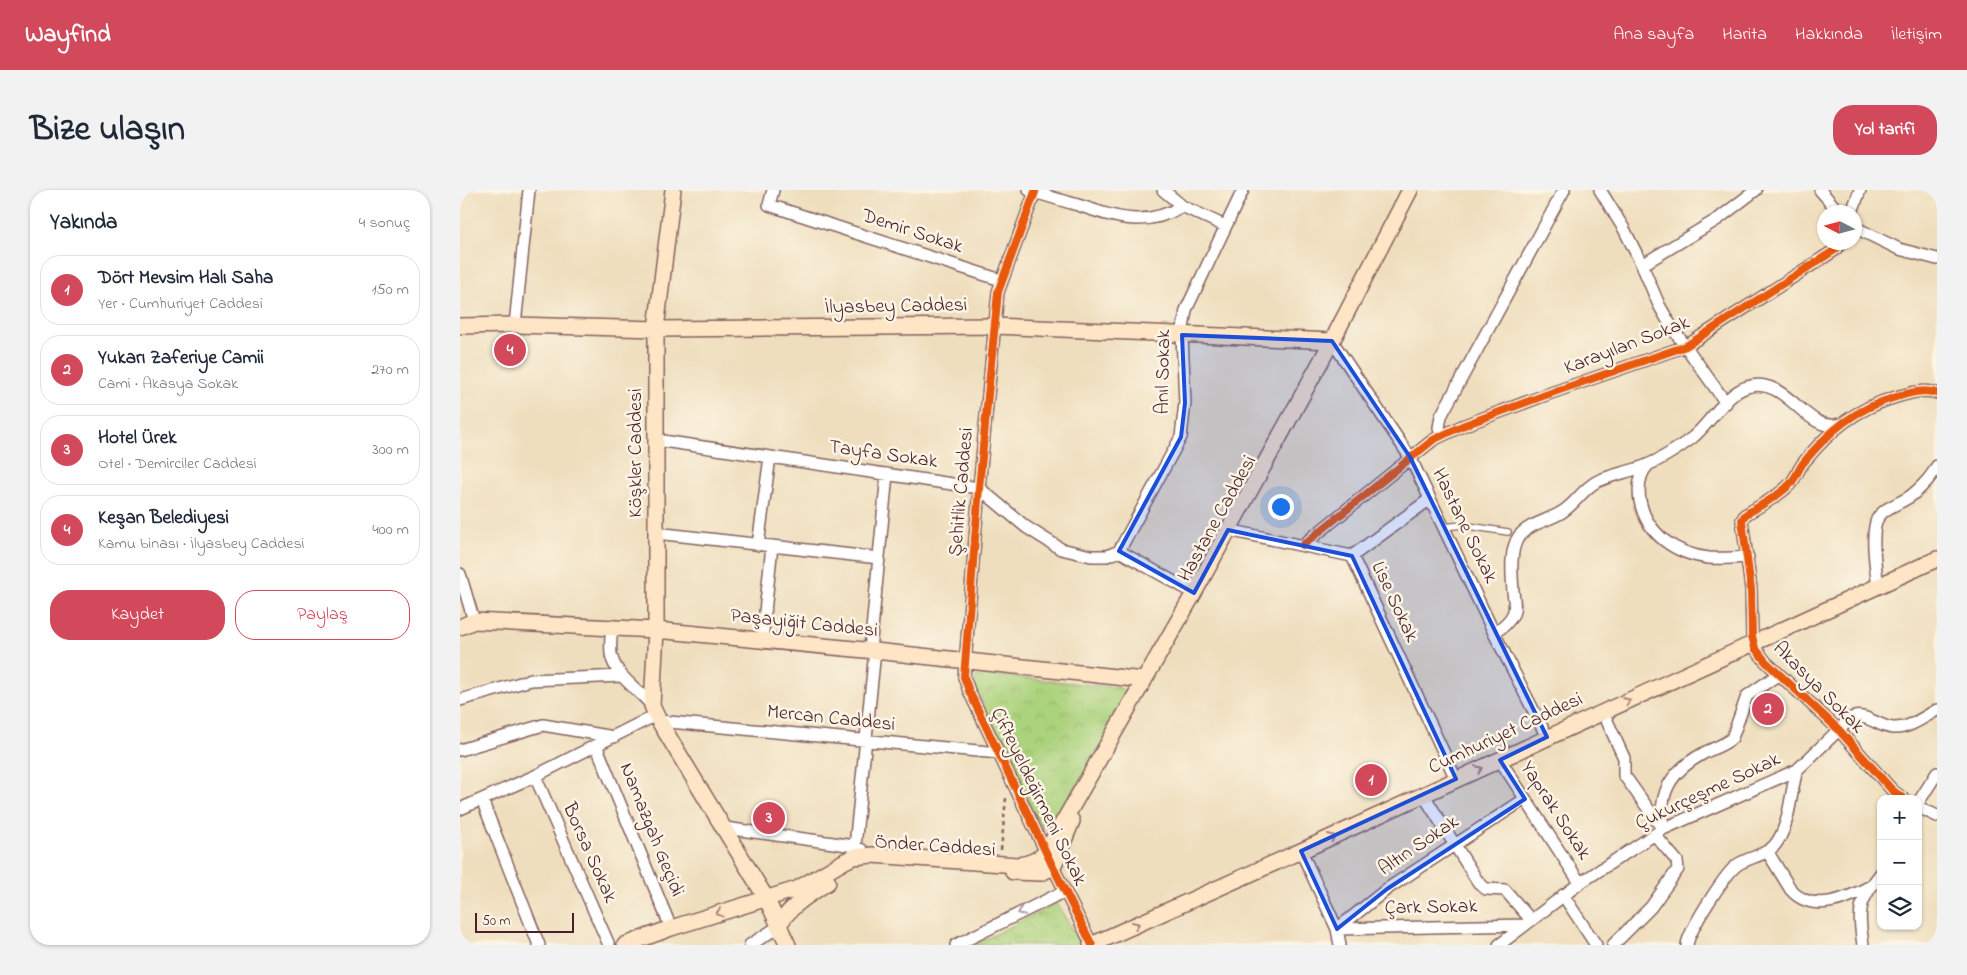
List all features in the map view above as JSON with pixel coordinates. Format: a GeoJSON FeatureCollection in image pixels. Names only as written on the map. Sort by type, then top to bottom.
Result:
{"type":"FeatureCollection","features":[{"type":"Feature","properties":{"kind":"main road","name":"Köşkler Caddesi"},"geometry":{"type":"LineString","coordinates":[[655,714],[656,330],[673,190]]}},
{"type":"Feature","properties":{"kind":"main road","name":"Hastane Caddesi"},"geometry":{"type":"LineString","coordinates":[[1334,344],[1410,190]]}},
{"type":"Feature","properties":{"kind":"main road","name":"Hastane Caddesi"},"geometry":{"type":"LineString","coordinates":[[1053,867],[1072,822],[1231,530],[1420,190]]}},
{"type":"Feature","properties":{"kind":"main road","name":"İlyasbey Caddesi"},"geometry":{"type":"LineString","coordinates":[[460,326],[514,325],[656,330],[994,326],[1334,344]]}},
{"type":"Feature","properties":{"kind":"main road","name":"Hastane Caddesi"},"geometry":{"type":"LineString","coordinates":[[1046,852],[1231,530]]}},
{"type":"Feature","properties":{"kind":"main road","name":"Cumhuriyet Caddesi"},"geometry":{"type":"LineString","coordinates":[[1092,945],[1302,851],[1753,642],[1878,588],[1937,559]]}},
{"type":"Feature","properties":{"kind":"main road","name":"Paşayiğit Caddesi"},"geometry":{"type":"LineString","coordinates":[[467,624],[612,626],[872,650],[1144,680]]}},
{"type":"Feature","properties":{"kind":"main road"},"geometry":{"type":"LineString","coordinates":[[655,714],[766,898],[788,945]]}},
{"type":"Feature","properties":{"kind":"main road","name":"Önder Caddesi"},"geometry":{"type":"LineString","coordinates":[[625,945],[647,941],[671,928],[797,890],[853,857],[872,855],[1025,864],[1033,862],[1046,852]]}},
{"type":"Feature","properties":{"kind":"main road","name":"Önder Caddesi"},"geometry":{"type":"LineString","coordinates":[[778,927],[784,916],[796,903],[847,868],[862,862],[1037,873],[1045,872],[1053,867]]}},
{"type":"Feature","properties":{"kind":"street"},"geometry":{"type":"LineString","coordinates":[[514,325],[529,190]]}},
{"type":"Feature","properties":{"kind":"street","name":"Demir Sokak"},"geometry":{"type":"LineString","coordinates":[[773,190],[769,205],[1001,280]]}},
{"type":"Feature","properties":{"kind":"street"},"geometry":{"type":"LineString","coordinates":[[1163,190],[1182,206],[1225,226]]}},
{"type":"Feature","properties":{"kind":"street","name":"Anıl Sokak"},"geometry":{"type":"LineString","coordinates":[[1119,551],[1181,437],[1184,403],[1182,335],[1188,304],[1242,190]]}},
{"type":"Feature","properties":{"kind":"street"},"geometry":{"type":"LineString","coordinates":[[1440,435],[1441,416],[1564,190]]}},
{"type":"Feature","properties":{"kind":"street"},"geometry":{"type":"LineString","coordinates":[[1600,190],[1624,229],[1659,305],[1671,326],[1726,403]]}},
{"type":"Feature","properties":{"kind":"street"},"geometry":{"type":"LineString","coordinates":[[1642,265],[1718,219],[1756,190]]}},
{"type":"Feature","properties":{"kind":"street"},"geometry":{"type":"LineString","coordinates":[[1820,190],[1833,205]]}},
{"type":"Feature","properties":{"kind":"street"},"geometry":{"type":"LineString","coordinates":[[1855,205],[1860,190]]}},
{"type":"Feature","properties":{"kind":"street"},"geometry":{"type":"LineString","coordinates":[[1032,191],[1126,218],[1145,219],[1161,216],[1182,206]]}},
{"type":"Feature","properties":{"kind":"street","name":"Şehitlik Caddesi"},"geometry":{"type":"LineString","coordinates":[[964,661],[994,326],[1001,280],[1032,191]]}},
{"type":"Feature","properties":{"kind":"street"},"geometry":{"type":"LineString","coordinates":[[1862,231],[1899,249],[1937,259]]}},
{"type":"Feature","properties":{"kind":"street","name":"Karayılan Sokak"},"geometry":{"type":"LineString","coordinates":[[1303,545],[1410,457],[1440,435],[1551,392],[1686,346],[1835,250]]}},
{"type":"Feature","properties":{"kind":"street","name":"Hastane Sokak"},"geometry":{"type":"LineString","coordinates":[[1334,344],[1410,457],[1494,633],[1547,737]]}},
{"type":"Feature","properties":{"kind":"street"},"geometry":{"type":"LineString","coordinates":[[1494,633],[1510,619],[1514,611],[1513,559],[1516,543],[1521,535],[1536,524],[1562,512],[1591,485],[1648,464],[1691,439],[1726,403],[1744,388],[1755,385],[1765,386],[1781,393],[1820,424],[1829,426],[1840,424]]}},
{"type":"Feature","properties":{"kind":"street"},"geometry":{"type":"LineString","coordinates":[[1753,642],[1748,557],[1743,518],[1789,486],[1803,463],[1840,424],[1866,408],[1888,399],[1918,391],[1937,393]]}},
{"type":"Feature","properties":{"kind":"street","name":"Tayfa Sokak"},"geometry":{"type":"LineString","coordinates":[[656,440],[979,488]]}},
{"type":"Feature","properties":{"kind":"street"},"geometry":{"type":"LineString","coordinates":[[758,545],[770,457]]}},
{"type":"Feature","properties":{"kind":"street"},"geometry":{"type":"LineString","coordinates":[[1640,482],[1648,464]]}},
{"type":"Feature","properties":{"kind":"street"},"geometry":{"type":"LineString","coordinates":[[1878,588],[1874,535],[1876,521],[1884,511],[1917,491],[1929,479],[1937,466]]}},
{"type":"Feature","properties":{"kind":"street"},"geometry":{"type":"LineString","coordinates":[[1628,472],[1637,473],[1640,477],[1640,498],[1647,522],[1661,538],[1676,547],[1702,556],[1717,558],[1748,557]]}},
{"type":"Feature","properties":{"kind":"street"},"geometry":{"type":"LineString","coordinates":[[855,846],[887,474]]}},
{"type":"Feature","properties":{"kind":"street"},"geometry":{"type":"LineString","coordinates":[[979,488],[1026,526],[1061,549],[1091,556],[1107,556],[1119,551],[1194,593]]}},
{"type":"Feature","properties":{"kind":"street"},"geometry":{"type":"LineString","coordinates":[[1352,556],[1430,499]]}},
{"type":"Feature","properties":{"kind":"street","name":"Lise Sokak"},"geometry":{"type":"LineString","coordinates":[[1231,530],[1352,556],[1456,779]]}},
{"type":"Feature","properties":{"kind":"street"},"geometry":{"type":"LineString","coordinates":[[656,533],[879,558]]}},
{"type":"Feature","properties":{"kind":"street"},"geometry":{"type":"LineString","coordinates":[[762,640],[772,546]]}},
{"type":"Feature","properties":{"kind":"street"},"geometry":{"type":"LineString","coordinates":[[460,574],[467,624]]}},
{"type":"Feature","properties":{"kind":"street"},"geometry":{"type":"LineString","coordinates":[[460,809],[534,776],[614,737],[655,714],[641,692],[622,676],[616,667],[612,656],[612,626]]}},
{"type":"Feature","properties":{"kind":"street","name":"Akasya Sokak"},"geometry":{"type":"LineString","coordinates":[[1753,642],[1762,658],[1838,729],[1892,790],[1899,795]]}},
{"type":"Feature","properties":{"kind":"street","name":"Çifteyeldeğirmeni Sokak"},"geometry":{"type":"LineString","coordinates":[[964,661],[966,684],[1092,945]]}},
{"type":"Feature","properties":{"kind":"street"},"geometry":{"type":"LineString","coordinates":[[1659,832],[1662,804],[1669,782],[1693,760],[1732,738],[1747,696],[1779,674]]}},
{"type":"Feature","properties":{"kind":"street"},"geometry":{"type":"LineString","coordinates":[[460,700],[532,680],[622,676]]}},
{"type":"Feature","properties":{"kind":"street","name":"Çukurçeşme Sokak"},"geometry":{"type":"LineString","coordinates":[[1499,945],[1563,895],[1659,832],[1797,770],[1851,718],[1858,716],[1889,727],[1904,727],[1937,710]]}},
{"type":"Feature","properties":{"kind":"street"},"geometry":{"type":"LineString","coordinates":[[1603,712],[1624,758],[1624,775],[1677,861],[1678,869],[1651,907],[1613,945]]}},
{"type":"Feature","properties":{"kind":"street","name":"Mercan Caddesi"},"geometry":{"type":"LineString","coordinates":[[655,714],[865,741],[999,753]]}},
{"type":"Feature","properties":{"kind":"street"},"geometry":{"type":"LineString","coordinates":[[460,750],[542,725],[614,737]]}},
{"type":"Feature","properties":{"kind":"street","name":"Namazgah Geçidi"},"geometry":{"type":"LineString","coordinates":[[596,745],[671,928]]}},
{"type":"Feature","properties":{"kind":"street","name":"Yaprak Sokak"},"geometry":{"type":"LineString","coordinates":[[1500,760],[1580,883]]}},
{"type":"Feature","properties":{"kind":"street"},"geometry":{"type":"LineString","coordinates":[[1687,945],[1692,929],[1730,871],[1739,863],[1775,846],[1787,819],[1791,790],[1797,770]]}},
{"type":"Feature","properties":{"kind":"street"},"geometry":{"type":"LineString","coordinates":[[1922,797],[1937,773]]}},
{"type":"Feature","properties":{"kind":"street","name":"Borsa Sokak"},"geometry":{"type":"LineString","coordinates":[[534,776],[609,945]]}},
{"type":"Feature","properties":{"kind":"street"},"geometry":{"type":"LineString","coordinates":[[1423,794],[1482,887],[1491,890],[1505,890],[1528,923]]}},
{"type":"Feature","properties":{"kind":"street","name":"Altın Sokak"},"geometry":{"type":"LineString","coordinates":[[1337,929],[1387,889],[1525,799]]}},
{"type":"Feature","properties":{"kind":"street"},"geometry":{"type":"LineString","coordinates":[[482,800],[539,945]]}},
{"type":"Feature","properties":{"kind":"street"},"geometry":{"type":"LineString","coordinates":[[1922,809],[1937,816]]}},
{"type":"Feature","properties":{"kind":"street"},"geometry":{"type":"LineString","coordinates":[[725,828],[855,846],[872,855]]}},
{"type":"Feature","properties":{"kind":"street"},"geometry":{"type":"LineString","coordinates":[[1302,851],[1337,929],[1340,945]]}},
{"type":"Feature","properties":{"kind":"street"},"geometry":{"type":"LineString","coordinates":[[1767,851],[1796,895],[1802,899],[1816,903],[1846,900],[1854,904],[1860,916],[1863,945]]}},
{"type":"Feature","properties":{"kind":"street"},"geometry":{"type":"LineString","coordinates":[[1860,916],[1862,900],[1877,878]]}},
{"type":"Feature","properties":{"kind":"street"},"geometry":{"type":"LineString","coordinates":[[1838,900],[1852,896],[1871,886]]}},
{"type":"Feature","properties":{"kind":"street"},"geometry":{"type":"LineString","coordinates":[[956,945],[1065,891]]}},
{"type":"Feature","properties":{"kind":"street"},"geometry":{"type":"LineString","coordinates":[[1563,895],[1596,945]]}},
{"type":"Feature","properties":{"kind":"street","name":"Çark Sokak"},"geometry":{"type":"LineString","coordinates":[[1337,929],[1528,923]]}},
{"type":"Feature","properties":{"kind":"street"},"geometry":{"type":"LineString","coordinates":[[750,945],[778,927]]}},
{"type":"Feature","properties":{"kind":"lane"},"geometry":{"type":"LineString","coordinates":[[1444,527],[1462,525],[1508,532]]}},
{"type":"Feature","properties":{"kind":"path"},"geometry":{"type":"LineString","coordinates":[[1000,864],[1009,773]]}},
{"type":"Feature","properties":{"kind":"highlighted area"},"geometry":{"type":"Polygon","coordinates":[[[1182,335],[1332,341],[1410,457],[1547,737],[1500,760],[1525,799],[1387,889],[1337,929],[1301,851],[1456,779],[1352,556],[1228,530],[1194,593],[1119,551],[1181,437],[1185,403],[1182,335]]]}},
{"type":"Feature","properties":{"kind":"green space"},"geometry":{"type":"Polygon","coordinates":[[[985,674],[1121,688],[1127,694],[1071,797],[1050,827],[1039,824],[975,687],[975,677],[985,674]]]}},
{"type":"Feature","properties":{"kind":"green space"},"geometry":{"type":"Polygon","coordinates":[[[1057,903],[1079,942],[1073,945],[974,945],[1057,903]]]}},
{"type":"Feature","properties":{"kind":"cycle path"},"geometry":{"type":"LineString","coordinates":[[1035,192],[998,292],[979,488],[964,677],[1053,867],[1092,945]]}},
{"type":"Feature","properties":{"kind":"cycle path"},"geometry":{"type":"LineString","coordinates":[[1303,545],[1433,440],[1462,426],[1686,346],[1835,250]]}},
{"type":"Feature","properties":{"kind":"cycle path"},"geometry":{"type":"LineString","coordinates":[[1899,795],[1892,790],[1838,729],[1766,662],[1755,648],[1752,636],[1751,589],[1742,520],[1745,515],[1785,489],[1804,462],[1824,440],[1856,414],[1881,402],[1906,394],[1921,391],[1937,393]]}},
{"type":"Feature","properties":{"kind":"place","name":"Keşan Belediyesi"},"geometry":{"type":"Point","coordinates":[510,350]}},
{"type":"Feature","properties":{"kind":"place","name":"Yukarı Zaferiye Camii"},"geometry":{"type":"Point","coordinates":[1768,709]}},
{"type":"Feature","properties":{"kind":"place","name":"Dört Mevsim Halı Saha"},"geometry":{"type":"Point","coordinates":[1371,780]}},
{"type":"Feature","properties":{"kind":"place","name":"Hotel Ürek"},"geometry":{"type":"Point","coordinates":[769,818]}}]}
